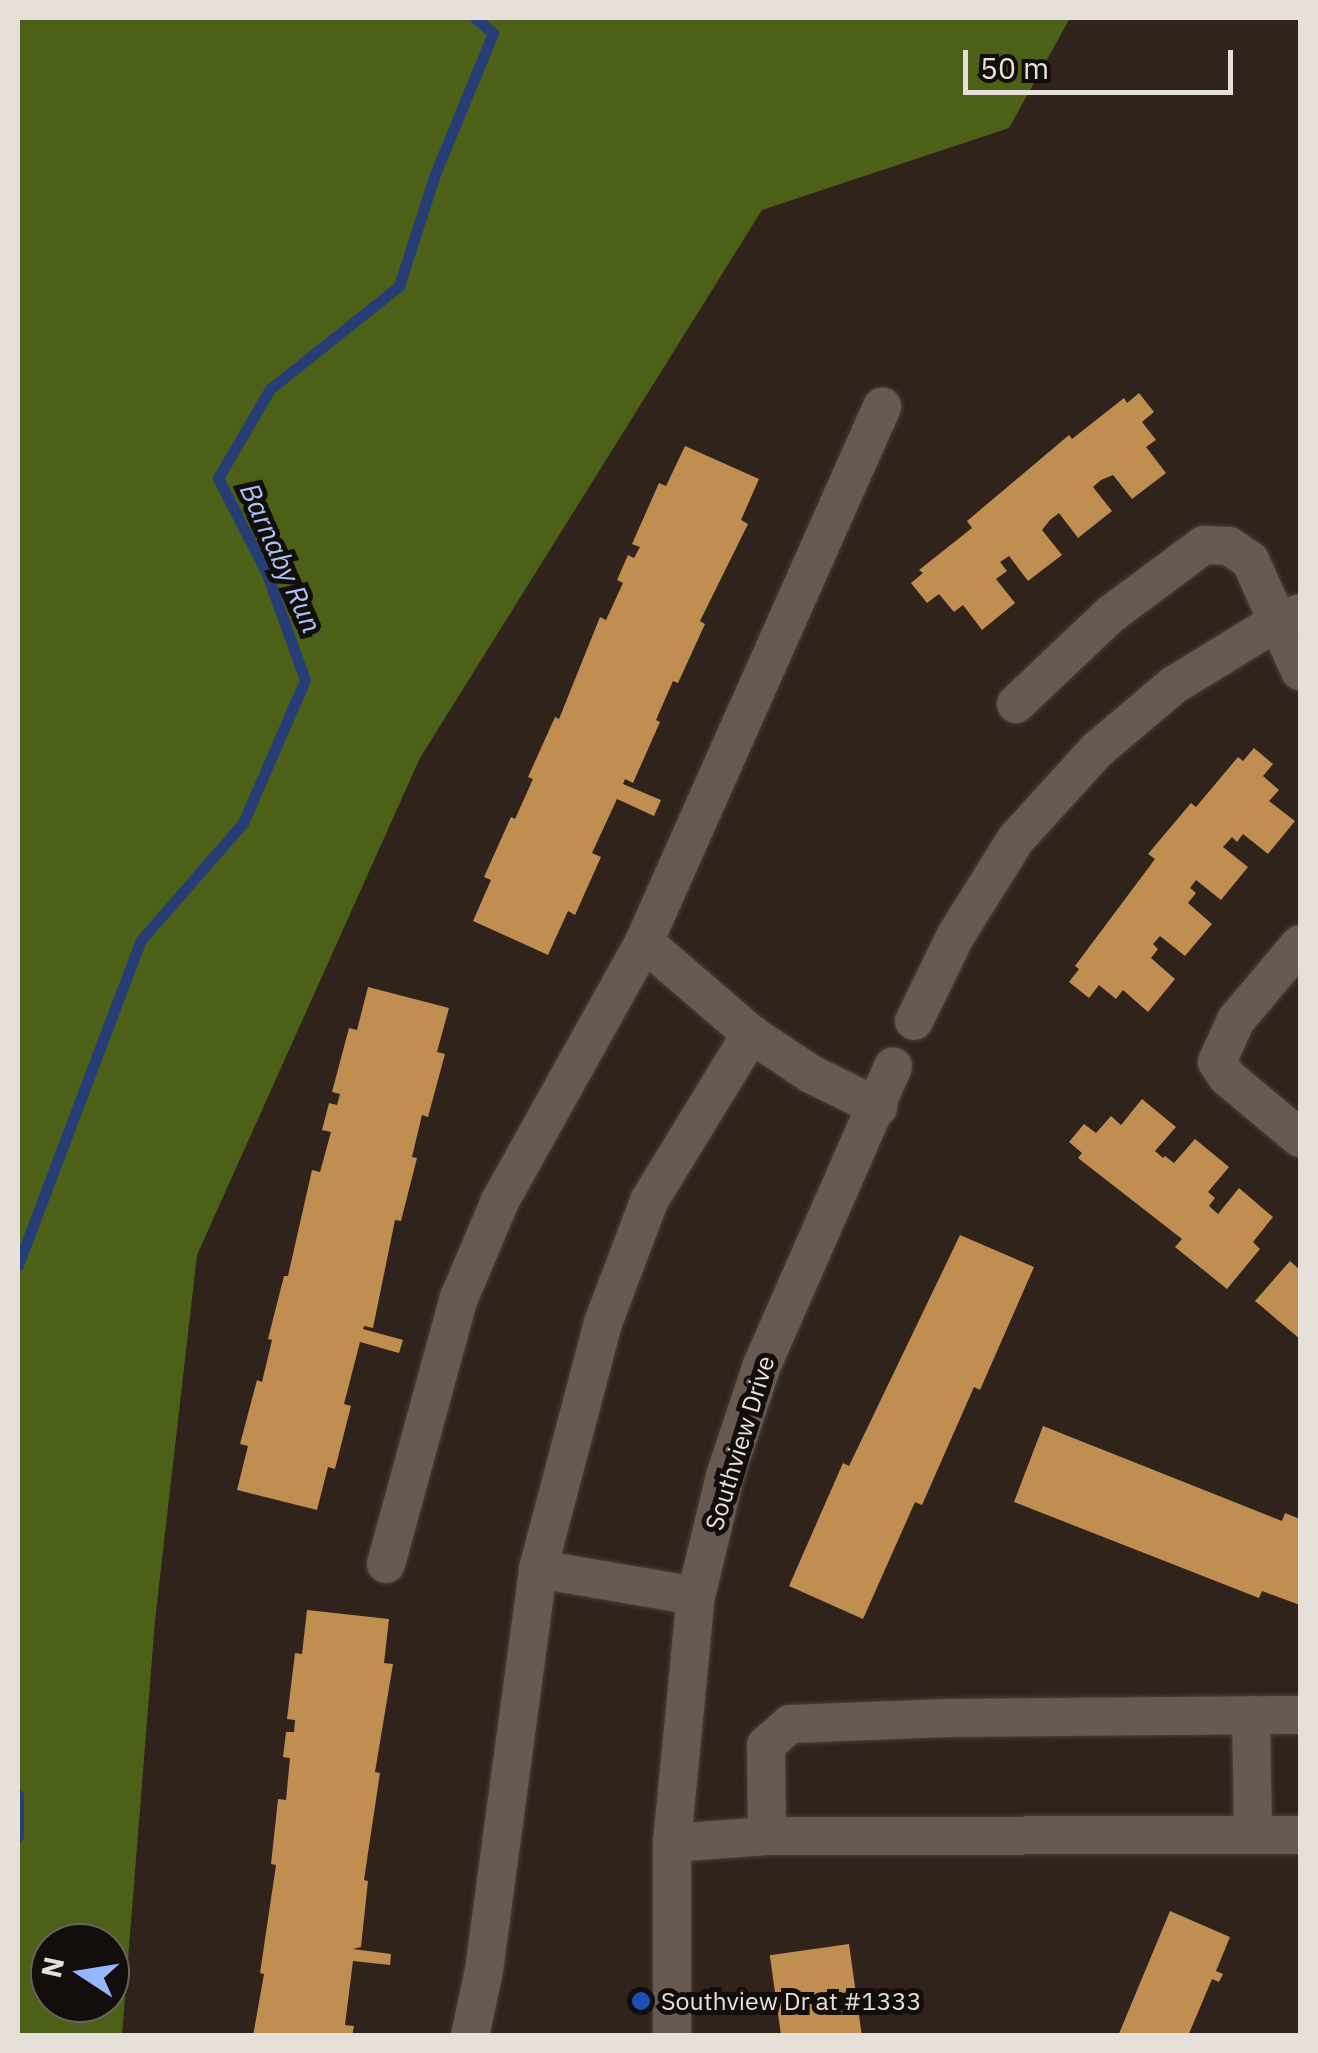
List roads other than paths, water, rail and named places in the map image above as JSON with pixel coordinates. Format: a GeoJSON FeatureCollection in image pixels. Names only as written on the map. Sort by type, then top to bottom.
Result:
{"type":"FeatureCollection","features":[{"type":"Feature","properties":{"kind":"street"},"geometry":{"type":"LineString","coordinates":[[386,1564],[466,1282],[500,1201],[644,942],[882,406]]}},
{"type":"Feature","properties":{"kind":"street"},"geometry":{"type":"LineString","coordinates":[[1016,704],[1111,614],[1204,546],[1229,546],[1250,560],[1289,617],[1300,671]]}},
{"type":"Feature","properties":{"kind":"street"},"geometry":{"type":"LineString","coordinates":[[914,1021],[956,934],[1030,824],[1097,750],[1174,684],[1289,617]]}},
{"type":"Feature","properties":{"kind":"street"},"geometry":{"type":"LineString","coordinates":[[644,942],[751,1034],[811,1074],[878,1108]]}},
{"type":"Feature","properties":{"kind":"street"},"geometry":{"type":"LineString","coordinates":[[1300,944],[1236,1020],[1217,1062],[1227,1077],[1300,1138]]}},
{"type":"Feature","properties":{"kind":"street"},"geometry":{"type":"LineString","coordinates":[[470,2036],[538,1569],[603,1323],[650,1201],[751,1034]]}},
{"type":"Feature","properties":{"kind":"street","name":"Southview Drive"},"geometry":{"type":"LineString","coordinates":[[672,2036],[672,1843],[696,1596],[725,1476],[762,1364],[893,1067]]}},
{"type":"Feature","properties":{"kind":"street"},"geometry":{"type":"LineString","coordinates":[[538,1569],[696,1596]]}},
{"type":"Feature","properties":{"kind":"street"},"geometry":{"type":"LineString","coordinates":[[1251,1715],[1253,1835]]}},
{"type":"Feature","properties":{"kind":"street"},"geometry":{"type":"LineString","coordinates":[[766,1836],[766,1745],[790,1724],[947,1718],[1300,1715]]}},
{"type":"Feature","properties":{"kind":"street"},"geometry":{"type":"LineString","coordinates":[[672,1843],[766,1836],[1300,1835]]}},
{"type":"Feature","properties":{"kind":"waterway","name":"Barnaby Run"},"geometry":{"type":"LineString","coordinates":[[18,1265],[141,940],[243,823],[305,680],[267,574],[218,478],[270,389],[399,286],[435,174],[493,33],[475,18]]}},
{"type":"Feature","properties":{"kind":"waterway","name":"Barnaby Run"},"geometry":{"type":"LineString","coordinates":[[18,1795],[18,1836]]}},
{"type":"Feature","properties":{"kind":"place","name":"Southview Dr at #1333"},"geometry":{"type":"Point","coordinates":[641,2001]}}]}
